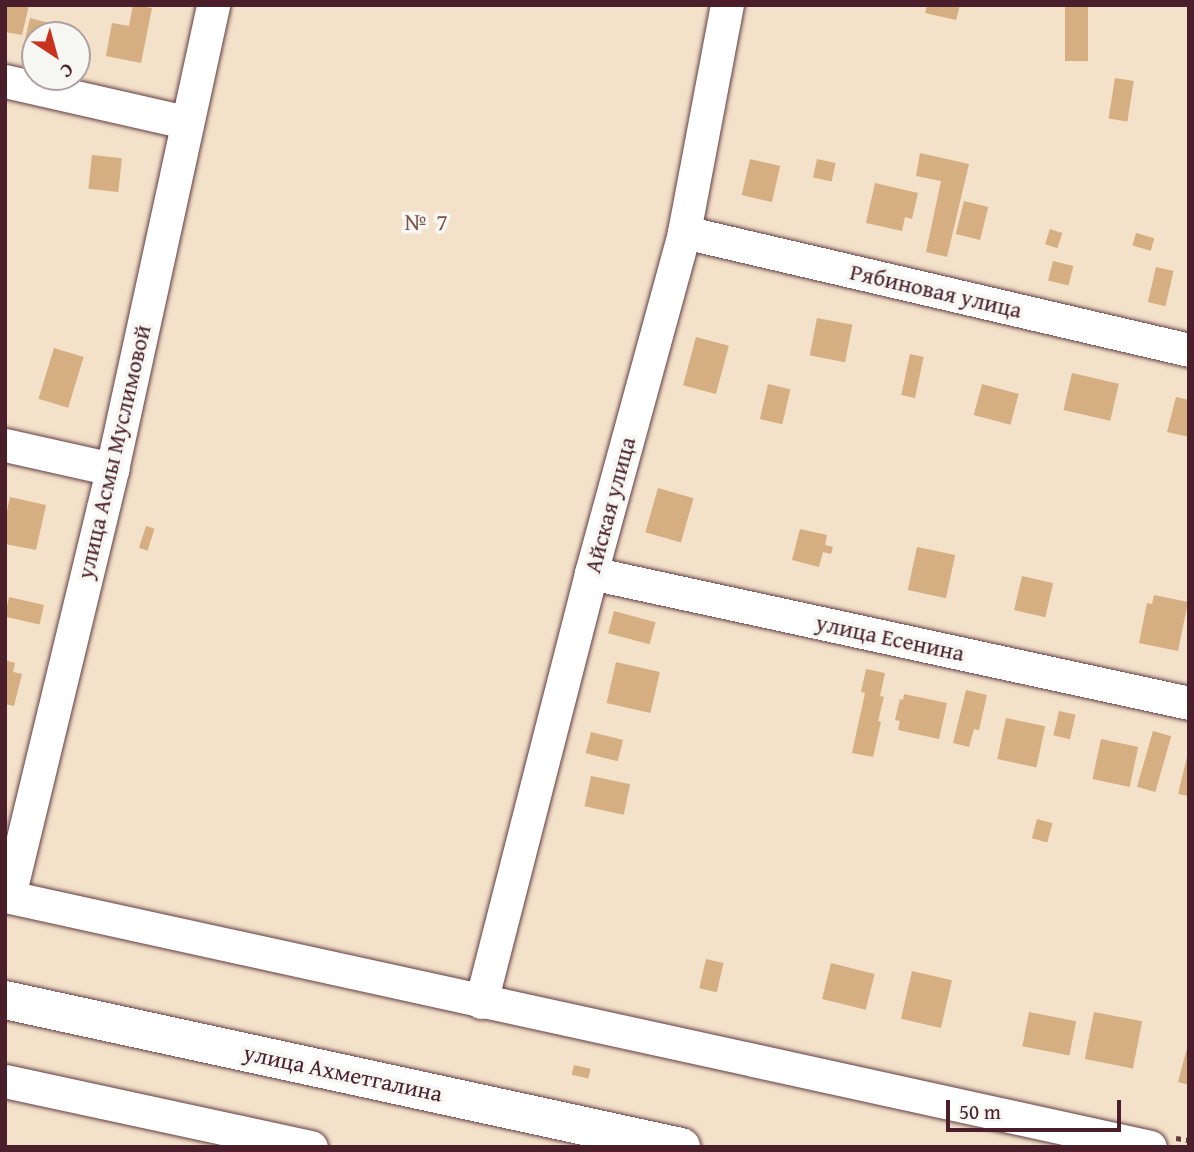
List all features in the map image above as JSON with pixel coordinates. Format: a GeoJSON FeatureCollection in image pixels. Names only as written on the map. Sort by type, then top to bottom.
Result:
{"type":"FeatureCollection","features":[{"type":"Feature","properties":{"kind":"main road","name":"улица Ахметгалина"},"geometry":{"type":"LineString","coordinates":[[5,1000],[681,1147]]}},
{"type":"Feature","properties":{"kind":"street","name":"улица Асмы Муслимовой"},"geometry":{"type":"LineString","coordinates":[[7,896],[113,469],[213,5]]}},
{"type":"Feature","properties":{"kind":"street","name":"Айская улица"},"geometry":{"type":"LineString","coordinates":[[481,1002],[591,573],[684,232],[727,5]]}},
{"type":"Feature","properties":{"kind":"street"},"geometry":{"type":"LineString","coordinates":[[5,81],[186,122]]}},
{"type":"Feature","properties":{"kind":"street","name":"Рябиновая улица"},"geometry":{"type":"LineString","coordinates":[[684,232],[1189,350]]}},
{"type":"Feature","properties":{"kind":"street"},"geometry":{"type":"LineString","coordinates":[[5,445],[113,469]]}},
{"type":"Feature","properties":{"kind":"street","name":"улица Есенина"},"geometry":{"type":"LineString","coordinates":[[591,573],[1189,704]]}},
{"type":"Feature","properties":{"kind":"street"},"geometry":{"type":"LineString","coordinates":[[7,896],[1150,1147]]}},
{"type":"Feature","properties":{"kind":"street"},"geometry":{"type":"LineString","coordinates":[[5,1081],[311,1147]]}},
{"type":"Feature","properties":{"kind":"building"},"geometry":{"type":"Polygon","coordinates":[[[5,5],[29,5],[25,21],[21,21],[21,35],[5,32],[5,5]]]}},
{"type":"Feature","properties":{"kind":"building"},"geometry":{"type":"Polygon","coordinates":[[[133,5],[152,8],[141,63],[106,56],[112,23],[129,26],[133,5]]]}},
{"type":"Feature","properties":{"kind":"building"},"geometry":{"type":"Polygon","coordinates":[[[927,5],[960,5],[956,20],[925,13],[927,5]]]}},
{"type":"Feature","properties":{"kind":"building"},"geometry":{"type":"Polygon","coordinates":[[[1065,5],[1088,5],[1088,61],[1065,61],[1065,5]]]}},
{"type":"Feature","properties":{"kind":"building"},"geometry":{"type":"Polygon","coordinates":[[[1115,78],[1134,81],[1127,121],[1109,118],[1115,78]]]}},
{"type":"Feature","properties":{"kind":"building"},"geometry":{"type":"Polygon","coordinates":[[[920,153],[969,164],[947,257],[926,252],[941,181],[916,176],[920,153]]]}},
{"type":"Feature","properties":{"kind":"building"},"geometry":{"type":"Polygon","coordinates":[[[92,155],[122,158],[118,192],[88,189],[92,155]]]}},
{"type":"Feature","properties":{"kind":"building"},"geometry":{"type":"Polygon","coordinates":[[[750,159],[780,166],[772,202],[742,195],[750,159]]]}},
{"type":"Feature","properties":{"kind":"building"},"geometry":{"type":"Polygon","coordinates":[[[817,159],[836,163],[832,182],[813,178],[817,159]]]}},
{"type":"Feature","properties":{"kind":"building"},"geometry":{"type":"Polygon","coordinates":[[[875,183],[918,193],[912,219],[905,217],[902,231],[866,223],[875,183]]]}},
{"type":"Feature","properties":{"kind":"building"},"geometry":{"type":"Polygon","coordinates":[[[964,201],[988,207],[980,240],[956,234],[964,201]]]}},
{"type":"Feature","properties":{"kind":"building"},"geometry":{"type":"Polygon","coordinates":[[[1050,229],[1062,233],[1057,248],[1045,244],[1050,229]]]}},
{"type":"Feature","properties":{"kind":"building"},"geometry":{"type":"Polygon","coordinates":[[[1136,233],[1154,238],[1151,251],[1132,245],[1136,233]]]}},
{"type":"Feature","properties":{"kind":"building"},"geometry":{"type":"Polygon","coordinates":[[[1053,261],[1073,266],[1069,285],[1048,280],[1053,261]]]}},
{"type":"Feature","properties":{"kind":"building"},"geometry":{"type":"Polygon","coordinates":[[[1156,267],[1174,271],[1165,306],[1148,302],[1156,267]]]}},
{"type":"Feature","properties":{"kind":"building"},"geometry":{"type":"Polygon","coordinates":[[[817,318],[852,325],[845,362],[810,355],[817,318]]]}},
{"type":"Feature","properties":{"kind":"building"},"geometry":{"type":"Polygon","coordinates":[[[696,337],[729,346],[716,394],[683,385],[696,337]]]}},
{"type":"Feature","properties":{"kind":"building"},"geometry":{"type":"Polygon","coordinates":[[[54,348],[84,357],[68,408],[39,399],[54,348]]]}},
{"type":"Feature","properties":{"kind":"building"},"geometry":{"type":"Polygon","coordinates":[[[910,354],[924,357],[915,398],[901,395],[910,354]]]}},
{"type":"Feature","properties":{"kind":"building"},"geometry":{"type":"Polygon","coordinates":[[[1072,373],[1119,384],[1110,421],[1063,410],[1072,373]]]}},
{"type":"Feature","properties":{"kind":"building"},"geometry":{"type":"Polygon","coordinates":[[[768,384],[790,389],[782,424],[760,419],[768,384]]]}},
{"type":"Feature","properties":{"kind":"building"},"geometry":{"type":"Polygon","coordinates":[[[982,384],[1019,394],[1010,425],[974,415],[982,384]]]}},
{"type":"Feature","properties":{"kind":"building"},"geometry":{"type":"Polygon","coordinates":[[[1176,397],[1189,400],[1189,437],[1167,432],[1176,397]]]}},
{"type":"Feature","properties":{"kind":"building"},"geometry":{"type":"Polygon","coordinates":[[[658,488],[694,498],[681,542],[645,532],[658,488]]]}},
{"type":"Feature","properties":{"kind":"building"},"geometry":{"type":"Polygon","coordinates":[[[10,497],[46,505],[36,550],[5,544],[5,520],[10,497]]]}},
{"type":"Feature","properties":{"kind":"building"},"geometry":{"type":"Polygon","coordinates":[[[146,526],[155,529],[147,551],[139,548],[146,526]]]}},
{"type":"Feature","properties":{"kind":"building"},"geometry":{"type":"Polygon","coordinates":[[[800,529],[827,535],[825,545],[833,547],[831,554],[823,552],[819,567],[792,560],[800,529]]]}},
{"type":"Feature","properties":{"kind":"building"},"geometry":{"type":"Polygon","coordinates":[[[917,547],[955,555],[946,598],[908,590],[917,547]]]}},
{"type":"Feature","properties":{"kind":"building"},"geometry":{"type":"Polygon","coordinates":[[[1022,576],[1053,583],[1045,617],[1014,610],[1022,576]]]}},
{"type":"Feature","properties":{"kind":"building"},"geometry":{"type":"Polygon","coordinates":[[[1154,595],[1188,602],[1178,651],[1139,643],[1147,603],[1152,604],[1154,595]]]}},
{"type":"Feature","properties":{"kind":"building"},"geometry":{"type":"Polygon","coordinates":[[[9,597],[44,605],[40,625],[5,617],[9,597]]]}},
{"type":"Feature","properties":{"kind":"building"},"geometry":{"type":"Polygon","coordinates":[[[614,611],[656,622],[650,644],[608,633],[614,611]]]}},
{"type":"Feature","properties":{"kind":"building"},"geometry":{"type":"Polygon","coordinates":[[[5,660],[15,663],[13,672],[22,674],[14,706],[5,704],[5,660]]]}},
{"type":"Feature","properties":{"kind":"building"},"geometry":{"type":"Polygon","coordinates":[[[616,662],[660,672],[650,713],[607,703],[616,662]]]}},
{"type":"Feature","properties":{"kind":"building"},"geometry":{"type":"Polygon","coordinates":[[[866,669],[885,673],[880,696],[884,697],[878,721],[881,722],[873,757],[852,753],[865,693],[861,692],[866,669]]]}},
{"type":"Feature","properties":{"kind":"building"},"geometry":{"type":"Polygon","coordinates":[[[966,690],[987,695],[979,730],[974,729],[969,747],[953,743],[966,690]]]}},
{"type":"Feature","properties":{"kind":"building"},"geometry":{"type":"Polygon","coordinates":[[[904,694],[947,703],[939,739],[898,730],[900,721],[895,720],[900,699],[903,700],[904,694]]]}},
{"type":"Feature","properties":{"kind":"building"},"geometry":{"type":"Polygon","coordinates":[[[1059,711],[1076,715],[1070,739],[1053,735],[1059,711]]]}},
{"type":"Feature","properties":{"kind":"building"},"geometry":{"type":"Polygon","coordinates":[[[1006,718],[1045,726],[1036,767],[997,759],[1006,718]]]}},
{"type":"Feature","properties":{"kind":"building"},"geometry":{"type":"Polygon","coordinates":[[[1153,731],[1171,736],[1155,792],[1137,787],[1153,731]]]}},
{"type":"Feature","properties":{"kind":"building"},"geometry":{"type":"Polygon","coordinates":[[[591,732],[623,740],[618,761],[586,753],[591,732]]]}},
{"type":"Feature","properties":{"kind":"building"},"geometry":{"type":"Polygon","coordinates":[[[1101,739],[1138,747],[1130,787],[1092,779],[1101,739]]]}},
{"type":"Feature","properties":{"kind":"building"},"geometry":{"type":"Polygon","coordinates":[[[1189,753],[1189,796],[1178,794],[1189,753]]]}},
{"type":"Feature","properties":{"kind":"building"},"geometry":{"type":"Polygon","coordinates":[[[591,776],[630,784],[624,815],[585,806],[591,776]]]}},
{"type":"Feature","properties":{"kind":"building"},"geometry":{"type":"Polygon","coordinates":[[[1037,819],[1052,823],[1047,842],[1032,838],[1037,819]]]}},
{"type":"Feature","properties":{"kind":"building"},"geometry":{"type":"Polygon","coordinates":[[[706,959],[724,963],[717,992],[699,988],[706,959]]]}},
{"type":"Feature","properties":{"kind":"building"},"geometry":{"type":"Polygon","coordinates":[[[831,963],[875,974],[866,1010],[822,999],[831,963]]]}},
{"type":"Feature","properties":{"kind":"building"},"geometry":{"type":"Polygon","coordinates":[[[912,971],[952,980],[941,1028],[901,1019],[912,971]]]}},
{"type":"Feature","properties":{"kind":"building"},"geometry":{"type":"Polygon","coordinates":[[[1029,1012],[1076,1021],[1069,1056],[1022,1046],[1029,1012]]]}},
{"type":"Feature","properties":{"kind":"building"},"geometry":{"type":"Polygon","coordinates":[[[1094,1012],[1142,1021],[1133,1068],[1085,1059],[1094,1012]]]}},
{"type":"Feature","properties":{"kind":"building"},"geometry":{"type":"Polygon","coordinates":[[[1187,1048],[1189,1049],[1189,1085],[1178,1082],[1187,1048]]]}},
{"type":"Feature","properties":{"kind":"building"},"geometry":{"type":"Polygon","coordinates":[[[574,1065],[591,1069],[588,1079],[572,1075],[574,1065]]]}},
{"type":"Feature","properties":{"kind":"district","name":"№ 7"},"geometry":{"type":"Point","coordinates":[427,222]}}]}
